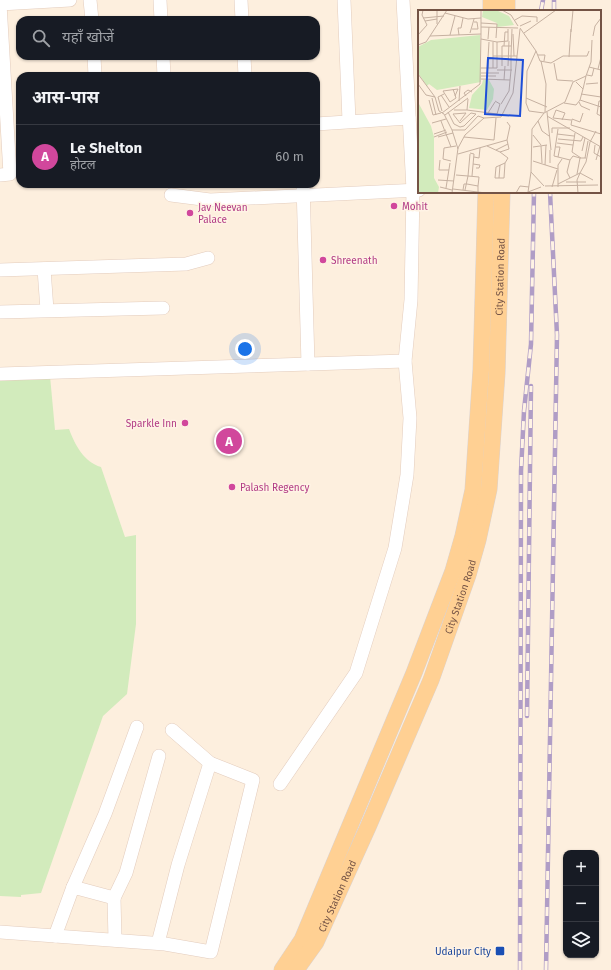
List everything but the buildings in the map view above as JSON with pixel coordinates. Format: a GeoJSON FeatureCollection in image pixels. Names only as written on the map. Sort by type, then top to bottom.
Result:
{"type":"FeatureCollection","features":[{"type":"Feature","properties":{"kind":"main road","name":"City Station Road"},"geometry":{"type":"LineString","coordinates":[[282,970],[302,940],[408,687],[453,571],[463,536],[473,490],[475,468],[481,370],[486,193]]}},
{"type":"Feature","properties":{"kind":"main road","name":"City Station Road"},"geometry":{"type":"LineString","coordinates":[[296,970],[316,942],[368,827],[431,680],[468,575],[478,540],[489,489],[497,373],[502,193]]}},
{"type":"Feature","properties":{"kind":"street"},"geometry":{"type":"LineString","coordinates":[[10,174],[0,3],[70,0]]}},
{"type":"Feature","properties":{"kind":"street"},"geometry":{"type":"LineString","coordinates":[[90,0],[92,16]]}},
{"type":"Feature","properties":{"kind":"street"},"geometry":{"type":"LineString","coordinates":[[160,0],[161,16]]}},
{"type":"Feature","properties":{"kind":"street"},"geometry":{"type":"LineString","coordinates":[[241,0],[242,16]]}},
{"type":"Feature","properties":{"kind":"street"},"geometry":{"type":"LineString","coordinates":[[344,0],[349,121]]}},
{"type":"Feature","properties":{"kind":"street"},"geometry":{"type":"LineString","coordinates":[[280,784],[356,673],[395,548],[407,475],[410,418],[405,361],[411,300],[416,190],[409,118],[403,0]]}},
{"type":"Feature","properties":{"kind":"street"},"geometry":{"type":"LineString","coordinates":[[94,60],[95,72]]}},
{"type":"Feature","properties":{"kind":"street"},"geometry":{"type":"LineString","coordinates":[[163,60],[164,72]]}},
{"type":"Feature","properties":{"kind":"street"},"geometry":{"type":"LineString","coordinates":[[244,60],[245,72]]}},
{"type":"Feature","properties":{"kind":"street"},"geometry":{"type":"LineString","coordinates":[[320,124],[409,118]]}},
{"type":"Feature","properties":{"kind":"street"},"geometry":{"type":"LineString","coordinates":[[171,194],[210,200],[304,190],[416,190]]}},
{"type":"Feature","properties":{"kind":"street"},"geometry":{"type":"LineString","coordinates":[[304,190],[308,364]]}},
{"type":"Feature","properties":{"kind":"street"},"geometry":{"type":"LineString","coordinates":[[0,270],[186,264],[208,258]]}},
{"type":"Feature","properties":{"kind":"street"},"geometry":{"type":"LineString","coordinates":[[44,269],[47,310]]}},
{"type":"Feature","properties":{"kind":"street"},"geometry":{"type":"LineString","coordinates":[[0,312],[163,308]]}},
{"type":"Feature","properties":{"kind":"street"},"geometry":{"type":"LineString","coordinates":[[0,374],[405,361]]}},
{"type":"Feature","properties":{"kind":"street"},"geometry":{"type":"LineString","coordinates":[[55,936],[73,887],[105,814],[137,727]]}},
{"type":"Feature","properties":{"kind":"street"},"geometry":{"type":"LineString","coordinates":[[0,932],[158,943],[211,952],[253,780],[210,763],[172,730]]}},
{"type":"Feature","properties":{"kind":"street"},"geometry":{"type":"LineString","coordinates":[[115,940],[114,898],[126,873],[159,756]]}},
{"type":"Feature","properties":{"kind":"street"},"geometry":{"type":"LineString","coordinates":[[158,943],[178,865],[210,763]]}},
{"type":"Feature","properties":{"kind":"street"},"geometry":{"type":"LineString","coordinates":[[73,887],[114,898]]}},
{"type":"Feature","properties":{"kind":"green space"},"geometry":{"type":"Polygon","coordinates":[[[50,376],[55,430],[69,429],[74,441],[85,457],[95,465],[101,467],[125,537],[136,535],[136,624],[127,694],[103,716],[41,893],[21,895],[21,897],[0,896],[0,379],[50,376]]]}},
{"type":"Feature","properties":{"kind":"railway"},"geometry":{"type":"LineString","coordinates":[[541,10],[543,0]]}},
{"type":"Feature","properties":{"kind":"railway"},"geometry":{"type":"LineString","coordinates":[[554,0],[554,10]]}},
{"type":"Feature","properties":{"kind":"railway"},"geometry":{"type":"LineString","coordinates":[[520,970],[521,471],[524,411],[531,344],[534,193]]}},
{"type":"Feature","properties":{"kind":"railway"},"geometry":{"type":"LineString","coordinates":[[546,970],[557,335],[550,193]]}},
{"type":"Feature","properties":{"kind":"railway"},"geometry":{"type":"LineString","coordinates":[[527,716],[531,386]]}},
{"type":"Feature","properties":{"kind":"place","name":"Mohit"},"geometry":{"type":"Point","coordinates":[394,206]}},
{"type":"Feature","properties":{"kind":"place","name":"Jav Neevan Palace"},"geometry":{"type":"Point","coordinates":[190,213]}},
{"type":"Feature","properties":{"kind":"place","name":"Shreenath"},"geometry":{"type":"Point","coordinates":[323,260]}},
{"type":"Feature","properties":{"kind":"place","name":"Sparkle Inn"},"geometry":{"type":"Point","coordinates":[185,423]}},
{"type":"Feature","properties":{"kind":"place","name":"Le Shelton"},"geometry":{"type":"Point","coordinates":[229,441]}},
{"type":"Feature","properties":{"kind":"place","name":"Palash Regency"},"geometry":{"type":"Point","coordinates":[232,487]}},
{"type":"Feature","properties":{"kind":"place","name":"Udaipur City"},"geometry":{"type":"Point","coordinates":[500,951]}}]}
